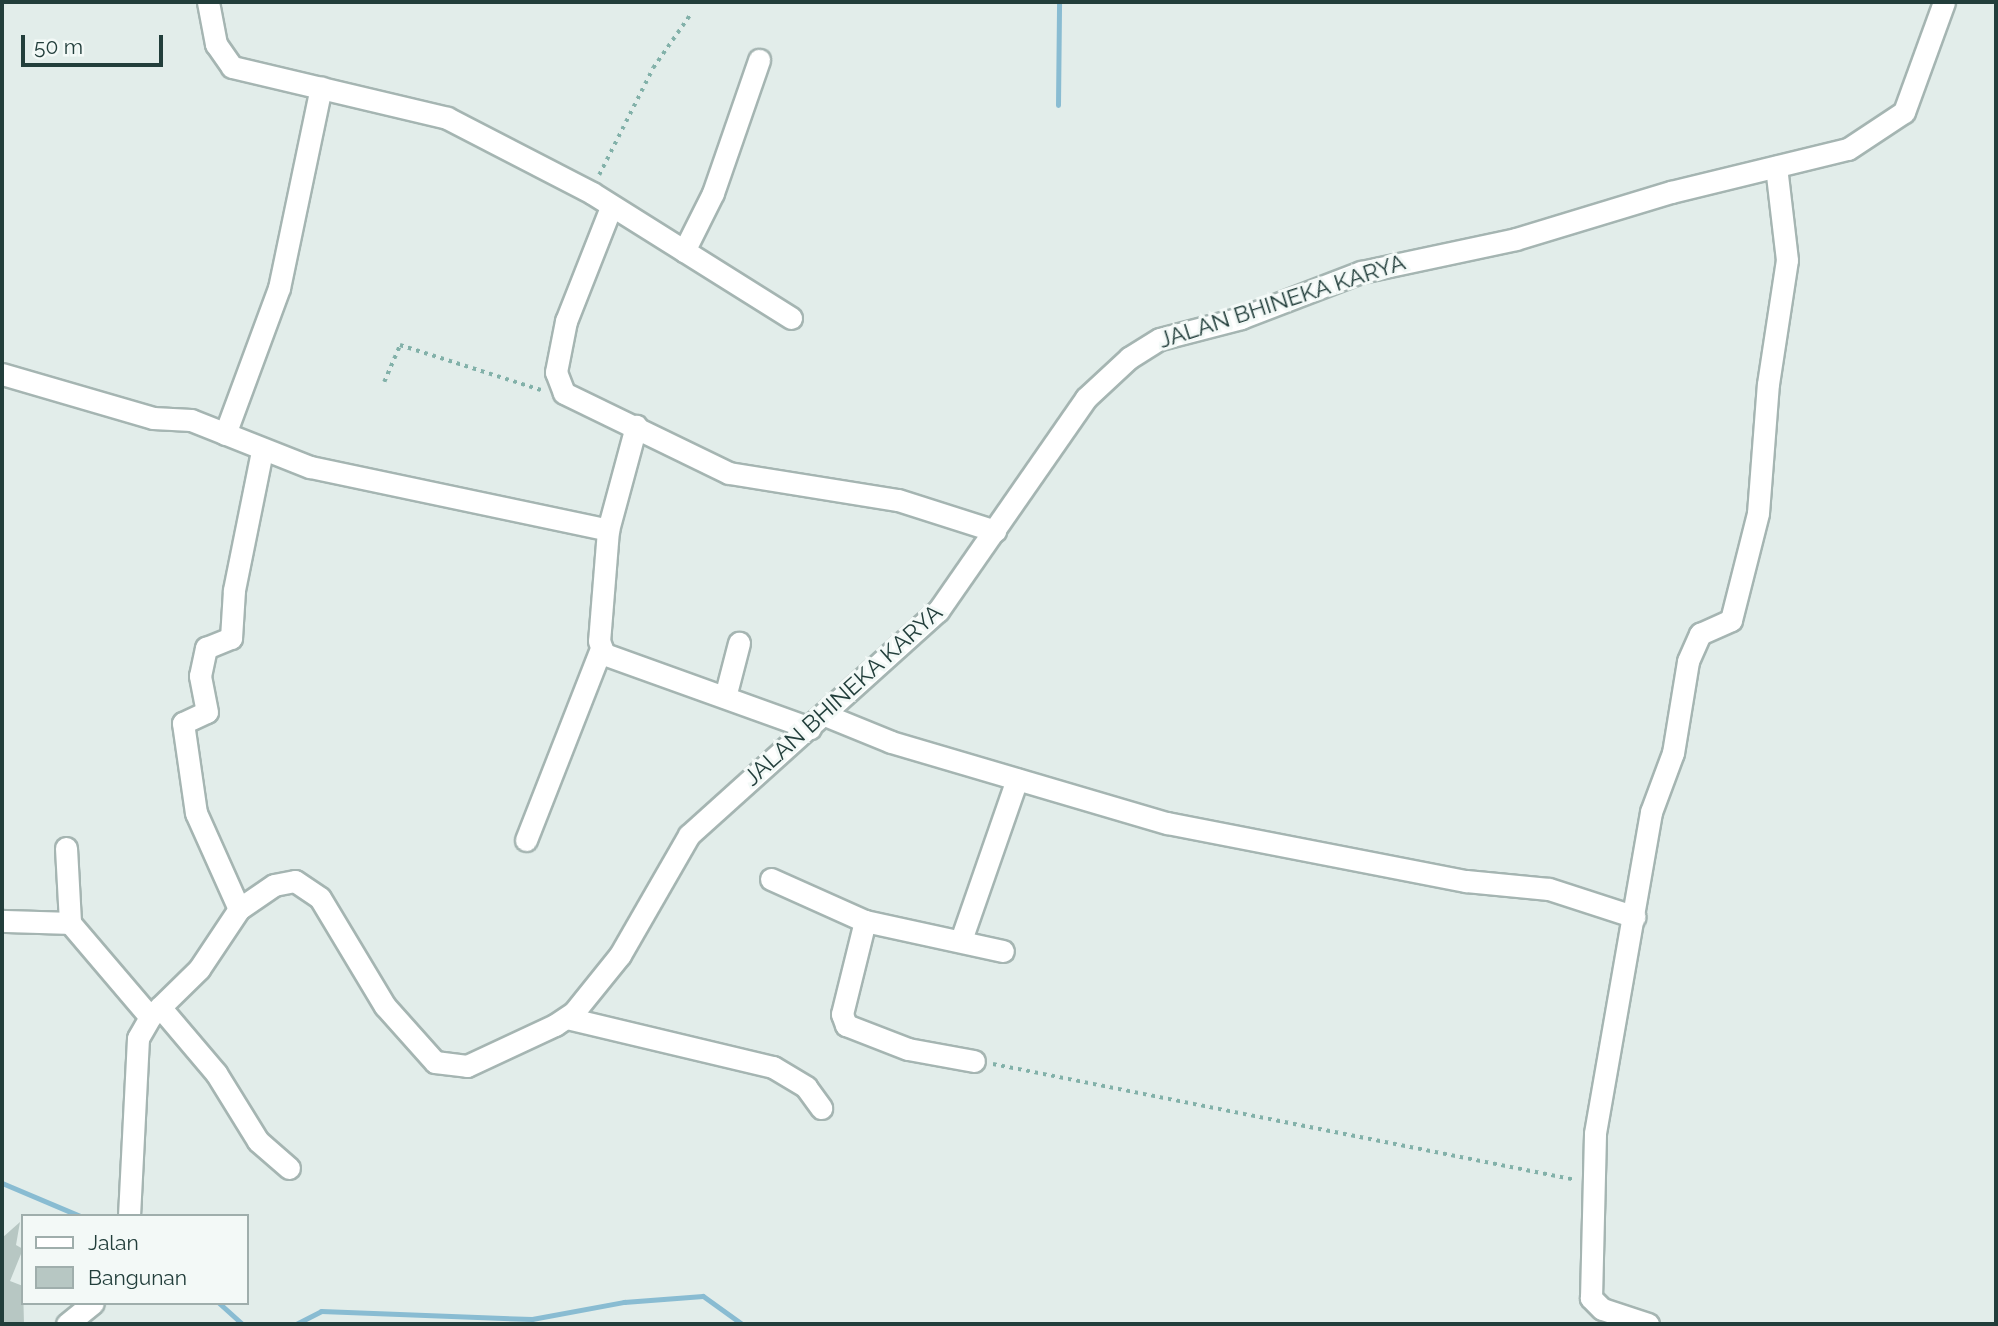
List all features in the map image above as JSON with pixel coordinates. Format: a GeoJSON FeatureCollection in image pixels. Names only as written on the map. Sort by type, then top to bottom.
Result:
{"type":"FeatureCollection","features":[{"type":"Feature","properties":{"kind":"street"},"geometry":{"type":"LineString","coordinates":[[208,2],[216,44],[232,67],[447,118],[592,193],[791,318]]}},
{"type":"Feature","properties":{"kind":"street","name":"JALAN BHINEKA KARYA"},"geometry":{"type":"LineString","coordinates":[[129,1214],[132,1063],[155,1012],[199,969],[239,909],[285,881],[312,889],[407,1036],[445,1066],[467,1066],[567,1018],[620,955],[689,835],[932,617],[1086,398],[1160,339],[1241,318],[1361,272],[1516,239],[1848,149],[1898,120],[1944,2]]}},
{"type":"Feature","properties":{"kind":"street"},"geometry":{"type":"LineString","coordinates":[[684,251],[713,193],[759,60]]}},
{"type":"Feature","properties":{"kind":"street"},"geometry":{"type":"LineString","coordinates":[[225,434],[279,288],[321,87]]}},
{"type":"Feature","properties":{"kind":"street"},"geometry":{"type":"LineString","coordinates":[[1647,1324],[1592,1300],[1592,1184],[1604,1069],[1635,917],[1651,811],[1673,753],[1688,661],[1700,634],[1731,620],[1758,513],[1768,384],[1787,260],[1776,167]]}},
{"type":"Feature","properties":{"kind":"street"},"geometry":{"type":"LineString","coordinates":[[611,207],[566,321],[556,372],[564,393],[729,473],[898,500],[995,531]]}},
{"type":"Feature","properties":{"kind":"street"},"geometry":{"type":"LineString","coordinates":[[2,374],[225,434],[262,451],[608,530]]}},
{"type":"Feature","properties":{"kind":"street"},"geometry":{"type":"LineString","coordinates":[[526,840],[601,649],[608,530],[636,426]]}},
{"type":"Feature","properties":{"kind":"street"},"geometry":{"type":"LineString","coordinates":[[239,909],[196,813],[183,723],[207,712],[200,676],[206,648],[231,638],[233,590],[262,451]]}},
{"type":"Feature","properties":{"kind":"street"},"geometry":{"type":"LineString","coordinates":[[725,697],[739,643]]}},
{"type":"Feature","properties":{"kind":"street"},"geometry":{"type":"LineString","coordinates":[[601,649],[725,697],[1167,823],[1466,881],[1549,889],[1635,917]]}},
{"type":"Feature","properties":{"kind":"street"},"geometry":{"type":"LineString","coordinates":[[961,940],[1017,779]]}},
{"type":"Feature","properties":{"kind":"street"},"geometry":{"type":"LineString","coordinates":[[66,848],[70,923],[216,1073],[258,1141],[289,1168]]}},
{"type":"Feature","properties":{"kind":"street"},"geometry":{"type":"LineString","coordinates":[[771,879],[864,921],[1003,951]]}},
{"type":"Feature","properties":{"kind":"street"},"geometry":{"type":"LineString","coordinates":[[2,921],[70,923]]}},
{"type":"Feature","properties":{"kind":"street"},"geometry":{"type":"LineString","coordinates":[[864,921],[842,1014],[846,1025],[908,1049],[974,1061]]}},
{"type":"Feature","properties":{"kind":"street"},"geometry":{"type":"LineString","coordinates":[[567,1018],[772,1067],[806,1087],[821,1108]]}},
{"type":"Feature","properties":{"kind":"street"},"geometry":{"type":"LineString","coordinates":[[67,1324],[91,1305]]}},
{"type":"Feature","properties":{"kind":"path"},"geometry":{"type":"LineString","coordinates":[[592,193],[653,68],[690,15]]}},
{"type":"Feature","properties":{"kind":"path"},"geometry":{"type":"LineString","coordinates":[[384,382],[400,345],[564,393]]}},
{"type":"Feature","properties":{"kind":"path"},"geometry":{"type":"LineString","coordinates":[[974,1061],[1387,1145],[1433,1147],[1592,1184]]}},
{"type":"Feature","properties":{"kind":"building"},"geometry":{"type":"Polygon","coordinates":[[[20,1222],[16,1245],[21,1248],[21,1254],[10,1281],[21,1285],[24,1324],[2,1324],[2,1238],[20,1222]]]}},
{"type":"Feature","properties":{"kind":"waterway"},"geometry":{"type":"LineString","coordinates":[[1058,105],[1059,2]]}},
{"type":"Feature","properties":{"kind":"waterway"},"geometry":{"type":"LineString","coordinates":[[2,1183],[75,1214]]}},
{"type":"Feature","properties":{"kind":"waterway"},"geometry":{"type":"LineString","coordinates":[[296,1324],[321,1311],[532,1319],[624,1302],[703,1296],[742,1324]]}},
{"type":"Feature","properties":{"kind":"waterway"},"geometry":{"type":"LineString","coordinates":[[221,1305],[242,1324]]}}]}
